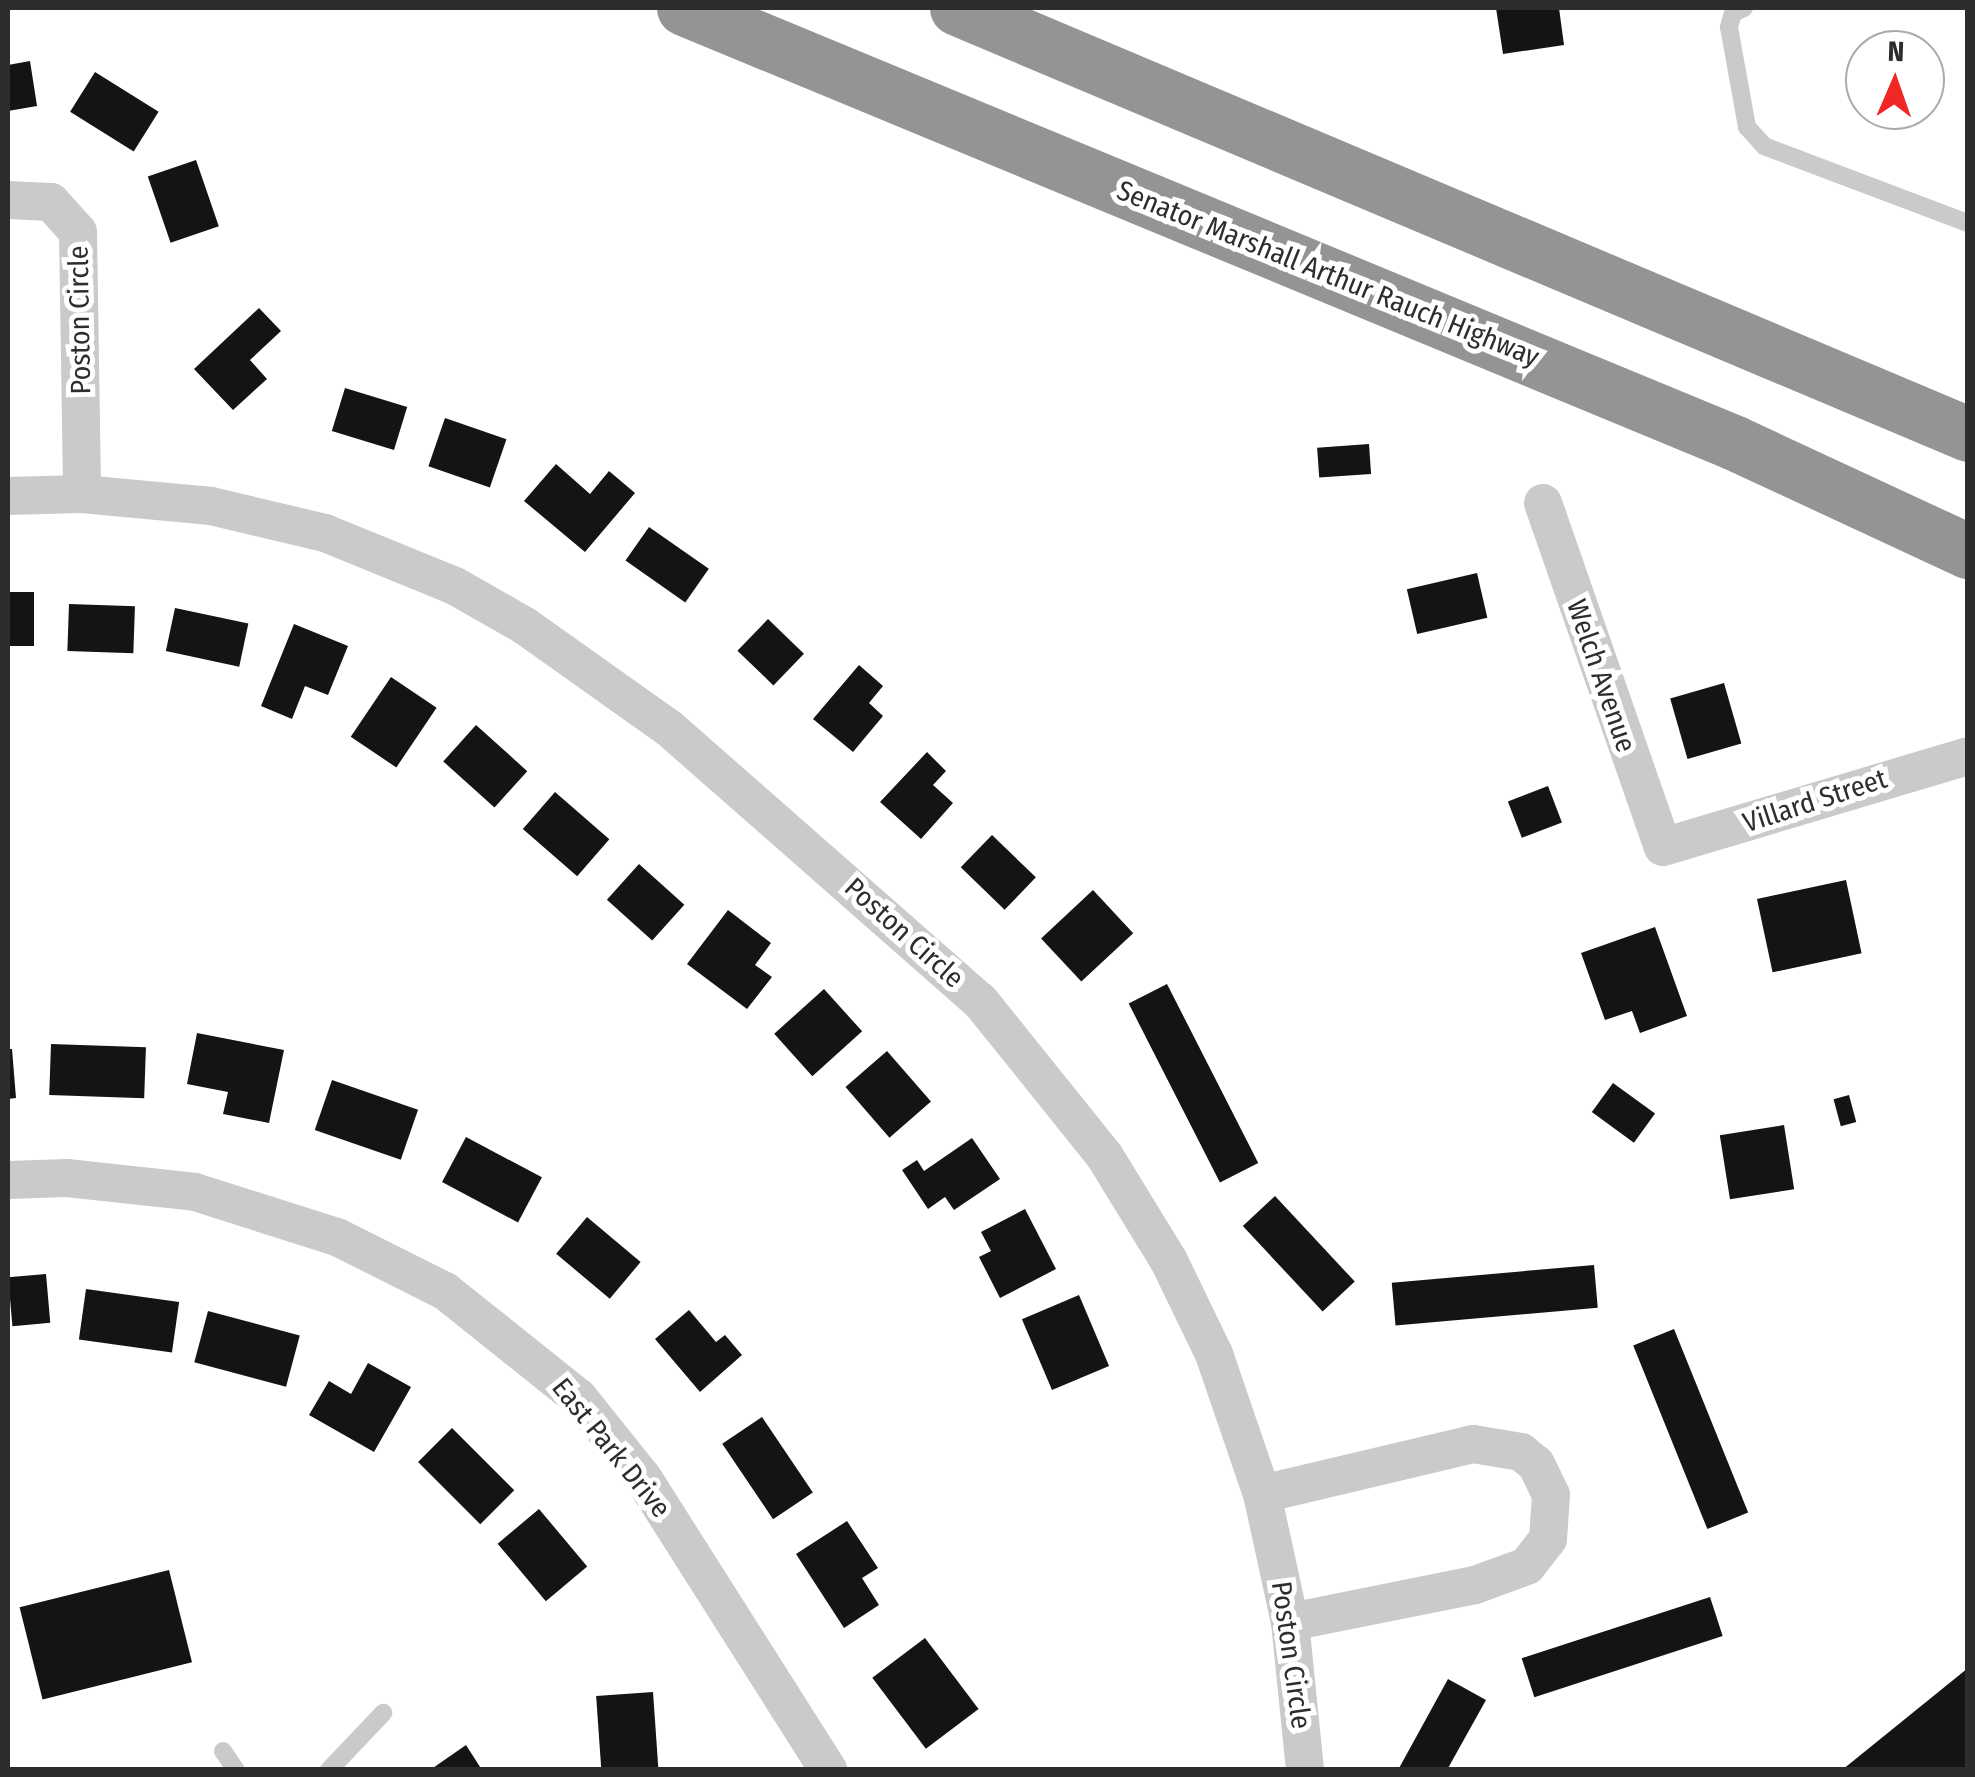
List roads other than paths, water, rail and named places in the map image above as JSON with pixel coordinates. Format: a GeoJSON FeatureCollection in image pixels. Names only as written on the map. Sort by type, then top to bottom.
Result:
{"type":"FeatureCollection","features":[{"type":"Feature","properties":{"kind":"highway","name":"Senator Marshall Arthur Rauch Highway"},"geometry":{"type":"LineString","coordinates":[[684,8],[1735,443],[1968,551]]}},
{"type":"Feature","properties":{"kind":"highway"},"geometry":{"type":"LineString","coordinates":[[957,8],[1968,434]]}},
{"type":"Feature","properties":{"kind":"street","name":"Poston Circle"},"geometry":{"type":"LineString","coordinates":[[8,200],[51,202],[78,232],[82,494]]}},
{"type":"Feature","properties":{"kind":"street","name":"Poston Circle"},"geometry":{"type":"LineString","coordinates":[[8,496],[82,494],[211,506],[325,534],[455,586],[525,626],[670,729],[980,1001],[1073,1115],[1169,1261],[1214,1354],[1262,1494],[1290,1622],[1306,1770]]}},
{"type":"Feature","properties":{"kind":"street","name":"Welch Avenue"},"geometry":{"type":"LineString","coordinates":[[1544,502],[1663,848]]}},
{"type":"Feature","properties":{"kind":"street","name":"Villard Street"},"geometry":{"type":"LineString","coordinates":[[1663,848],[1968,756]]}},
{"type":"Feature","properties":{"kind":"street","name":"East Park Drive"},"geometry":{"type":"LineString","coordinates":[[8,1180],[67,1178],[196,1192],[336,1238],[445,1290],[578,1397],[632,1464],[828,1770]]}},
{"type":"Feature","properties":{"kind":"street"},"geometry":{"type":"LineString","coordinates":[[1262,1494],[1486,1444],[1521,1452],[1536,1464],[1551,1495],[1548,1539],[1527,1566],[1474,1585],[1290,1622]]}},
{"type":"Feature","properties":{"kind":"lane"},"geometry":{"type":"LineString","coordinates":[[1744,8],[1733,13],[1729,28],[1746,128],[1764,146],[1968,223]]}},
{"type":"Feature","properties":{"kind":"lane"},"geometry":{"type":"LineString","coordinates":[[329,1770],[382,1713]]}},
{"type":"Feature","properties":{"kind":"lane"},"geometry":{"type":"LineString","coordinates":[[223,1751],[236,1770]]}}]}
